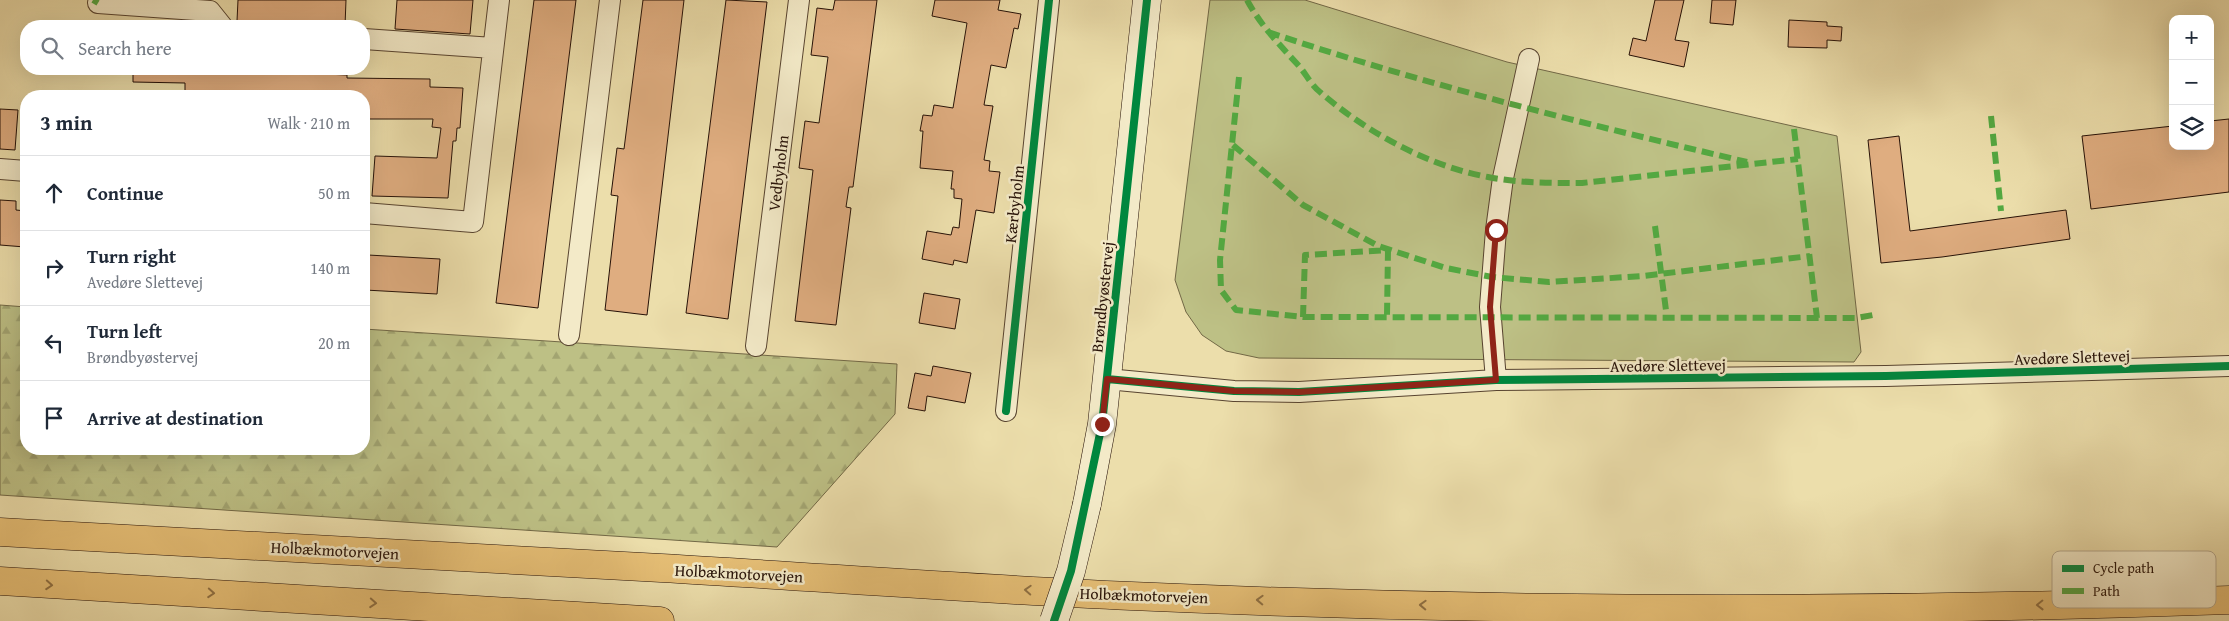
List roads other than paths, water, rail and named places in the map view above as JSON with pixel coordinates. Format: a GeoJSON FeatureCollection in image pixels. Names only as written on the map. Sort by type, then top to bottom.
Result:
{"type":"FeatureCollection","features":[{"type":"Feature","properties":{"kind":"highway","name":"Holbækmotorvejen"},"geometry":{"type":"LineString","coordinates":[[0,532],[490,558],[1129,596],[1458,606],[1768,609],[2052,605]]}},
{"type":"Feature","properties":{"kind":"highway"},"geometry":{"type":"LineString","coordinates":[[0,581],[660,621]]}},
{"type":"Feature","properties":{"kind":"highway","name":"Holbækmotorvejen"},"geometry":{"type":"LineString","coordinates":[[2216,600],[2229,600]]}},
{"type":"Feature","properties":{"kind":"street"},"geometry":{"type":"LineString","coordinates":[[370,213],[473,222],[499,0]]}},
{"type":"Feature","properties":{"kind":"street"},"geometry":{"type":"LineString","coordinates":[[569,335],[610,0]]}},
{"type":"Feature","properties":{"kind":"street","name":"Vedbyholm"},"geometry":{"type":"LineString","coordinates":[[756,346],[799,0]]}},
{"type":"Feature","properties":{"kind":"street","name":"Kærbyholm"},"geometry":{"type":"LineString","coordinates":[[1006,411],[1050,0]]}},
{"type":"Feature","properties":{"kind":"street","name":"Brøndbyøstervej"},"geometry":{"type":"LineString","coordinates":[[1054,621],[1071,571],[1087,504],[1102,424],[1147,0]]}},
{"type":"Feature","properties":{"kind":"street"},"geometry":{"type":"LineString","coordinates":[[98,3],[210,11],[217,20]]}},
{"type":"Feature","properties":{"kind":"street"},"geometry":{"type":"LineString","coordinates":[[370,39],[493,48]]}},
{"type":"Feature","properties":{"kind":"street"},"geometry":{"type":"LineString","coordinates":[[1496,380],[1490,307],[1496,230],[1503,178],[1529,59]]}},
{"type":"Feature","properties":{"kind":"street"},"geometry":{"type":"LineString","coordinates":[[0,169],[20,171]]}},
{"type":"Feature","properties":{"kind":"street","name":"Avedøre Slettevej"},"geometry":{"type":"LineString","coordinates":[[1107,379],[1234,391],[1299,392],[1496,380],[1886,376],[2229,366]]}}]}
